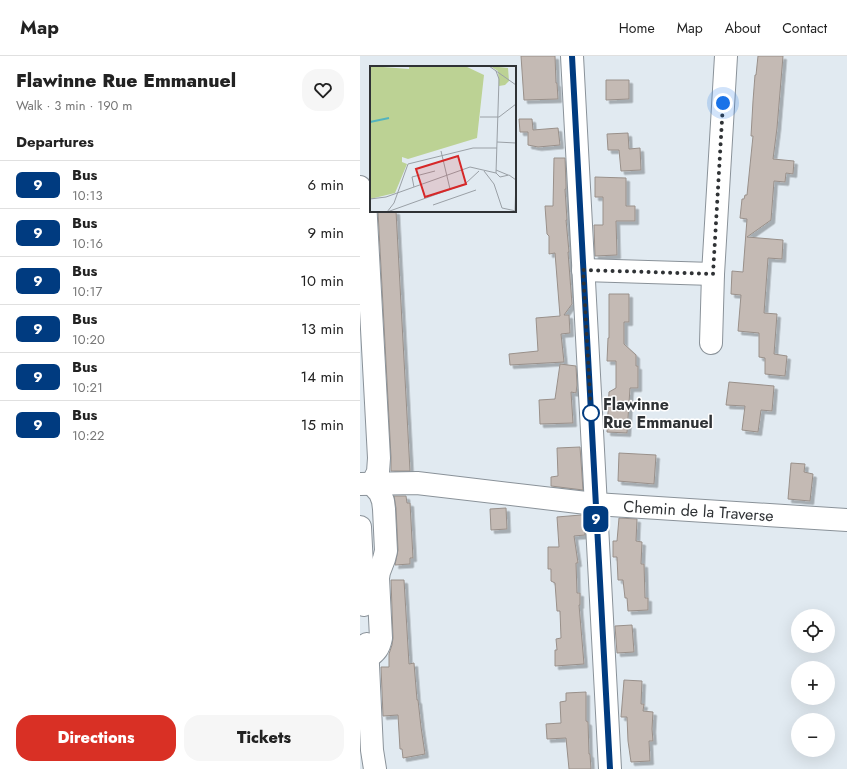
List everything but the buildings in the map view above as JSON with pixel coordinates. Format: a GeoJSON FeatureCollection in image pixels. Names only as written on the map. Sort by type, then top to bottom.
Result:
{"type":"FeatureCollection","features":[{"type":"Feature","properties":{"kind":"street"},"geometry":{"type":"LineString","coordinates":[[572,56],[610,769]]}},
{"type":"Feature","properties":{"kind":"street"},"geometry":{"type":"LineString","coordinates":[[711,343],[713,274],[726,56]]}},
{"type":"Feature","properties":{"kind":"street"},"geometry":{"type":"LineString","coordinates":[[360,187],[365,200],[379,458],[378,472],[366,484],[380,493],[383,501],[386,551],[379,572],[378,583],[380,644],[377,650],[367,658]]}},
{"type":"Feature","properties":{"kind":"street"},"geometry":{"type":"LineString","coordinates":[[583,270],[713,274]]}},
{"type":"Feature","properties":{"kind":"street","name":"Chemin de la Traverse"},"geometry":{"type":"LineString","coordinates":[[366,484],[417,483],[595,504],[847,520]]}},
{"type":"Feature","properties":{"kind":"street"},"geometry":{"type":"LineString","coordinates":[[360,527],[367,658],[365,719],[375,769]]}},
{"type":"Feature","properties":{"kind":"bus line","name":"9"},"geometry":{"type":"LineString","coordinates":[[572,56],[610,769]]}},
{"type":"Feature","properties":{"kind":"place","name":"Flawinne Rue Emmanuel"},"geometry":{"type":"Point","coordinates":[591,413]}},
{"type":"Feature","properties":{"kind":"route"},"geometry":{"type":"LineString","coordinates":[[591,413],[583,270],[713,274],[723,103]]}}]}
